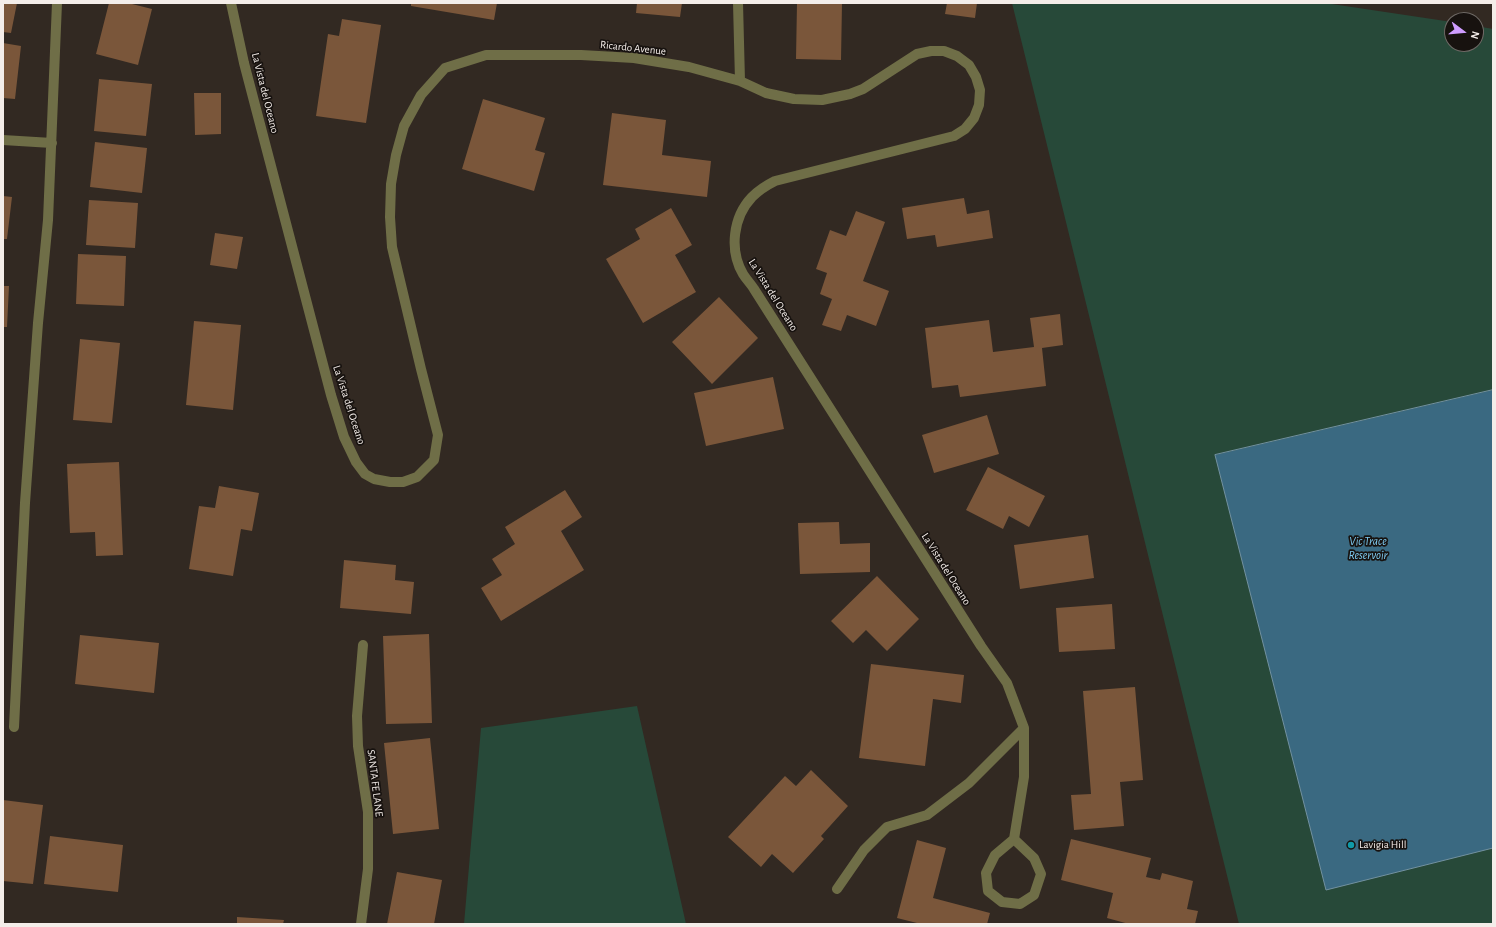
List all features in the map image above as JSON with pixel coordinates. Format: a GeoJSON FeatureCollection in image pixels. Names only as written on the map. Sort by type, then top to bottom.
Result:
{"type":"FeatureCollection","features":[{"type":"Feature","properties":{"kind":"street"},"geometry":{"type":"LineString","coordinates":[[14,727],[25,503],[38,323],[48,220],[57,3]]}},
{"type":"Feature","properties":{"kind":"street","name":"La Vista del Oceano"},"geometry":{"type":"LineString","coordinates":[[231,3],[244,63],[323,364],[344,437],[356,462],[365,474],[374,479],[390,482],[402,482],[417,477],[434,460],[438,435],[392,247],[390,217],[391,184],[396,156],[404,126],[421,96],[445,68]]}},
{"type":"Feature","properties":{"kind":"street"},"geometry":{"type":"LineString","coordinates":[[738,3],[740,81]]}},
{"type":"Feature","properties":{"kind":"street","name":"La Vista del Oceano"},"geometry":{"type":"LineString","coordinates":[[740,81],[766,93],[794,99],[822,100],[850,94],[863,89],[917,54],[930,50],[944,51],[958,56],[969,65],[976,77],[980,90],[979,105],[974,118],[966,128],[954,136],[775,181],[752,197],[744,208],[736,228],[735,248],[743,275],[758,296],[981,646],[1007,683],[1024,728],[1024,777],[1014,839]]}},
{"type":"Feature","properties":{"kind":"street","name":"Ricardo Avenue"},"geometry":{"type":"LineString","coordinates":[[445,68],[486,55],[581,55],[634,58],[689,67],[740,81]]}},
{"type":"Feature","properties":{"kind":"street"},"geometry":{"type":"LineString","coordinates":[[3,140],[52,143]]}},
{"type":"Feature","properties":{"kind":"street","name":"SANTA FE LANE"},"geometry":{"type":"LineString","coordinates":[[361,924],[368,869],[368,812],[358,746],[357,716],[363,645]]}},
{"type":"Feature","properties":{"kind":"street"},"geometry":{"type":"LineString","coordinates":[[837,889],[864,850],[887,827],[927,815],[970,783],[1024,728]]}},
{"type":"Feature","properties":{"kind":"street"},"geometry":{"type":"LineString","coordinates":[[1014,839],[1034,858],[1041,874],[1034,895],[1020,904],[1002,902],[988,891],[986,873],[995,855],[1014,839]]}},
{"type":"Feature","properties":{"kind":"green space"},"geometry":{"type":"Polygon","coordinates":[[[1012,3],[1325,3],[1444,21],[1444,52],[1484,52],[1484,27],[1493,29],[1493,924],[1239,924],[1012,3]]]}},
{"type":"Feature","properties":{"kind":"green space"},"geometry":{"type":"Polygon","coordinates":[[[637,706],[686,924],[464,924],[481,728],[637,706]]]}},
{"type":"Feature","properties":{"kind":"water","name":"Vic Trace Reservoir"},"geometry":{"type":"Polygon","coordinates":[[[1493,390],[1493,848],[1326,890],[1215,455],[1493,390]]]}},
{"type":"Feature","properties":{"kind":"building"},"geometry":{"type":"Polygon","coordinates":[[[3,3],[17,3],[11,33],[3,32],[3,3]]]}},
{"type":"Feature","properties":{"kind":"building"},"geometry":{"type":"Polygon","coordinates":[[[109,3],[128,3],[152,9],[138,65],[96,54],[109,3]]]}},
{"type":"Feature","properties":{"kind":"building"},"geometry":{"type":"Polygon","coordinates":[[[411,3],[497,3],[494,20],[411,6],[411,3]]]}},
{"type":"Feature","properties":{"kind":"building"},"geometry":{"type":"Polygon","coordinates":[[[637,3],[682,3],[680,17],[636,13],[637,3]]]}},
{"type":"Feature","properties":{"kind":"building"},"geometry":{"type":"Polygon","coordinates":[[[797,3],[842,3],[841,60],[796,59],[797,3]]]}},
{"type":"Feature","properties":{"kind":"building"},"geometry":{"type":"Polygon","coordinates":[[[947,3],[977,3],[975,18],[945,14],[947,3]]]}},
{"type":"Feature","properties":{"kind":"building"},"geometry":{"type":"Polygon","coordinates":[[[342,19],[381,25],[366,123],[316,116],[328,34],[339,36],[342,19]]]}},
{"type":"Feature","properties":{"kind":"building"},"geometry":{"type":"Polygon","coordinates":[[[3,43],[21,46],[15,99],[3,98],[3,43]]]}},
{"type":"Feature","properties":{"kind":"building"},"geometry":{"type":"Polygon","coordinates":[[[99,79],[152,84],[146,136],[94,131],[99,79]]]}},
{"type":"Feature","properties":{"kind":"building"},"geometry":{"type":"Polygon","coordinates":[[[194,93],[221,93],[221,134],[195,135],[194,93]]]}},
{"type":"Feature","properties":{"kind":"building"},"geometry":{"type":"Polygon","coordinates":[[[483,99],[545,118],[535,150],[545,153],[534,191],[462,169],[483,99]]]}},
{"type":"Feature","properties":{"kind":"building"},"geometry":{"type":"Polygon","coordinates":[[[612,113],[666,120],[662,155],[711,161],[707,197],[603,185],[612,113]]]}},
{"type":"Feature","properties":{"kind":"building"},"geometry":{"type":"Polygon","coordinates":[[[95,142],[147,148],[142,193],[90,187],[95,142]]]}},
{"type":"Feature","properties":{"kind":"building"},"geometry":{"type":"Polygon","coordinates":[[[3,196],[12,197],[7,239],[3,239],[3,196]]]}},
{"type":"Feature","properties":{"kind":"building"},"geometry":{"type":"Polygon","coordinates":[[[964,198],[967,214],[989,210],[993,238],[937,247],[935,235],[907,239],[902,208],[964,198]]]}},
{"type":"Feature","properties":{"kind":"building"},"geometry":{"type":"Polygon","coordinates":[[[89,200],[138,203],[135,248],[86,245],[89,200]]]}},
{"type":"Feature","properties":{"kind":"building"},"geometry":{"type":"Polygon","coordinates":[[[671,208],[692,245],[675,255],[696,292],[643,323],[606,259],[640,239],[635,229],[671,208]]]}},
{"type":"Feature","properties":{"kind":"building"},"geometry":{"type":"Polygon","coordinates":[[[856,211],[885,222],[863,281],[889,291],[876,326],[847,315],[841,331],[822,325],[832,299],[820,294],[827,273],[816,269],[830,230],[846,236],[856,211]]]}},
{"type":"Feature","properties":{"kind":"building"},"geometry":{"type":"Polygon","coordinates":[[[215,233],[243,237],[237,269],[210,265],[215,233]]]}},
{"type":"Feature","properties":{"kind":"building"},"geometry":{"type":"Polygon","coordinates":[[[78,254],[126,256],[124,306],[76,304],[78,254]]]}},
{"type":"Feature","properties":{"kind":"building"},"geometry":{"type":"Polygon","coordinates":[[[3,286],[9,286],[7,327],[3,327],[3,286]]]}},
{"type":"Feature","properties":{"kind":"building"},"geometry":{"type":"Polygon","coordinates":[[[719,297],[758,338],[712,384],[672,342],[719,297]]]}},
{"type":"Feature","properties":{"kind":"building"},"geometry":{"type":"Polygon","coordinates":[[[1060,314],[1063,345],[1042,348],[1046,386],[960,397],[958,385],[932,388],[925,328],[989,320],[993,352],[1034,347],[1030,318],[1060,314]]]}},
{"type":"Feature","properties":{"kind":"building"},"geometry":{"type":"Polygon","coordinates":[[[194,321],[241,325],[233,410],[186,405],[194,321]]]}},
{"type":"Feature","properties":{"kind":"building"},"geometry":{"type":"Polygon","coordinates":[[[80,339],[120,343],[112,423],[73,420],[80,339]]]}},
{"type":"Feature","properties":{"kind":"building"},"geometry":{"type":"Polygon","coordinates":[[[773,377],[784,429],[706,446],[694,393],[773,377]]]}},
{"type":"Feature","properties":{"kind":"building"},"geometry":{"type":"Polygon","coordinates":[[[987,415],[999,454],[934,473],[922,435],[987,415]]]}},
{"type":"Feature","properties":{"kind":"building"},"geometry":{"type":"Polygon","coordinates":[[[119,462],[123,555],[96,556],[95,532],[70,533],[67,464],[119,462]]]}},
{"type":"Feature","properties":{"kind":"building"},"geometry":{"type":"Polygon","coordinates":[[[988,467],[1045,496],[1029,527],[1009,516],[1003,529],[966,510],[988,467]]]}},
{"type":"Feature","properties":{"kind":"building"},"geometry":{"type":"Polygon","coordinates":[[[219,486],[259,493],[252,531],[241,529],[233,576],[189,569],[199,506],[215,508],[219,486]]]}},
{"type":"Feature","properties":{"kind":"building"},"geometry":{"type":"Polygon","coordinates":[[[565,490],[582,517],[561,531],[584,570],[501,621],[481,588],[502,575],[492,559],[515,544],[505,527],[565,490]]]}},
{"type":"Feature","properties":{"kind":"building"},"geometry":{"type":"Polygon","coordinates":[[[839,522],[840,544],[870,543],[870,572],[800,574],[798,523],[839,522]]]}},
{"type":"Feature","properties":{"kind":"building"},"geometry":{"type":"Polygon","coordinates":[[[1088,535],[1094,578],[1020,589],[1014,545],[1088,535]]]}},
{"type":"Feature","properties":{"kind":"building"},"geometry":{"type":"Polygon","coordinates":[[[344,560],[396,565],[395,580],[414,582],[411,614],[340,608],[344,560]]]}},
{"type":"Feature","properties":{"kind":"building"},"geometry":{"type":"Polygon","coordinates":[[[877,576],[919,619],[887,651],[866,630],[853,643],[831,621],[877,576]]]}},
{"type":"Feature","properties":{"kind":"building"},"geometry":{"type":"Polygon","coordinates":[[[1112,604],[1115,649],[1059,652],[1056,608],[1112,604]]]}},
{"type":"Feature","properties":{"kind":"building"},"geometry":{"type":"Polygon","coordinates":[[[429,634],[432,723],[386,724],[383,636],[429,634]]]}},
{"type":"Feature","properties":{"kind":"building"},"geometry":{"type":"Polygon","coordinates":[[[80,635],[159,643],[154,693],[75,684],[80,635]]]}},
{"type":"Feature","properties":{"kind":"building"},"geometry":{"type":"Polygon","coordinates":[[[871,664],[964,675],[961,703],[933,699],[925,766],[859,758],[871,664]]]}},
{"type":"Feature","properties":{"kind":"building"},"geometry":{"type":"Polygon","coordinates":[[[1135,687],[1143,780],[1120,782],[1124,826],[1074,830],[1071,795],[1091,794],[1083,691],[1135,687]]]}},
{"type":"Feature","properties":{"kind":"building"},"geometry":{"type":"Polygon","coordinates":[[[430,738],[439,829],[393,834],[384,743],[430,738]]]}},
{"type":"Feature","properties":{"kind":"building"},"geometry":{"type":"Polygon","coordinates":[[[811,770],[848,806],[821,836],[824,839],[793,873],[772,854],[761,867],[728,837],[785,776],[796,786],[811,770]]]}},
{"type":"Feature","properties":{"kind":"building"},"geometry":{"type":"Polygon","coordinates":[[[3,800],[43,805],[33,884],[3,881],[3,800]]]}},
{"type":"Feature","properties":{"kind":"building"},"geometry":{"type":"Polygon","coordinates":[[[50,836],[123,845],[118,892],[44,884],[50,836]]]}},
{"type":"Feature","properties":{"kind":"building"},"geometry":{"type":"Polygon","coordinates":[[[1071,839],[1151,858],[1146,877],[1160,880],[1162,873],[1193,881],[1187,909],[1198,911],[1195,924],[1129,924],[1107,918],[1113,893],[1061,880],[1071,839]]]}},
{"type":"Feature","properties":{"kind":"building"},"geometry":{"type":"Polygon","coordinates":[[[917,840],[946,848],[933,898],[990,913],[987,924],[921,924],[897,918],[917,840]]]}},
{"type":"Feature","properties":{"kind":"building"},"geometry":{"type":"Polygon","coordinates":[[[397,872],[442,880],[434,924],[387,924],[397,872]]]}},
{"type":"Feature","properties":{"kind":"building"},"geometry":{"type":"Polygon","coordinates":[[[237,917],[284,920],[283,924],[237,924],[237,917]]]}},
{"type":"Feature","properties":{"kind":"place","name":"Lavigia Hill"},"geometry":{"type":"Point","coordinates":[1351,845]}}]}
